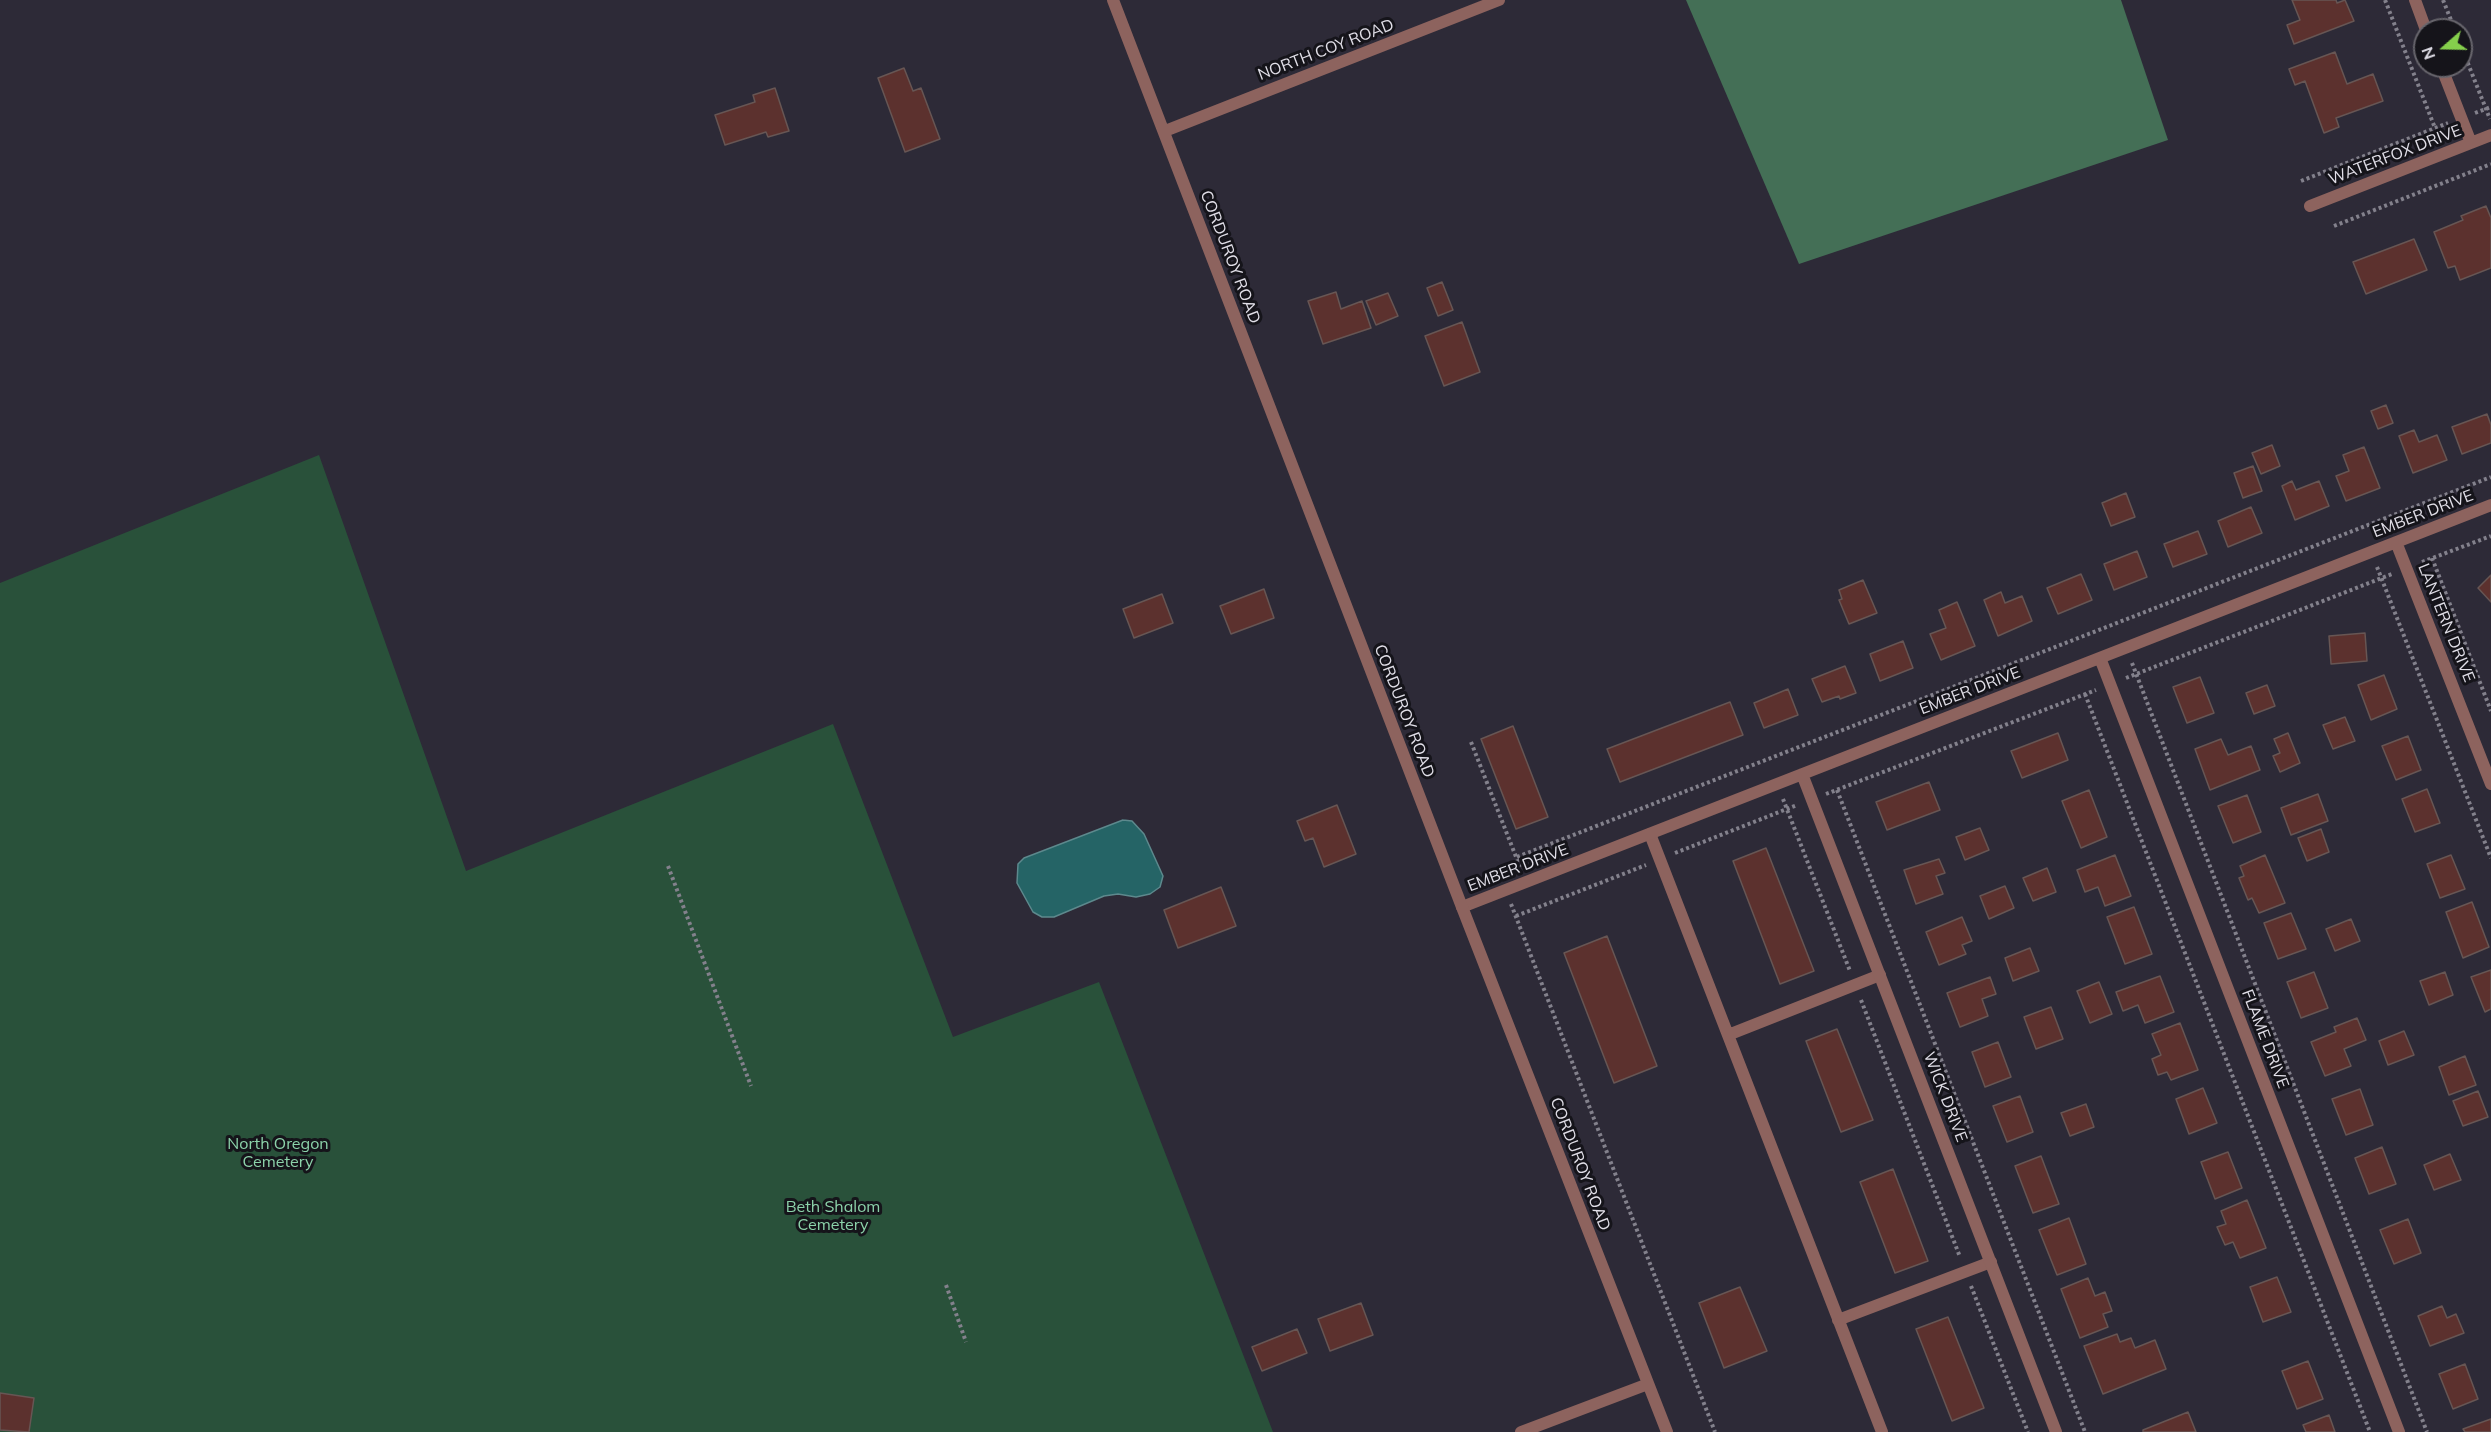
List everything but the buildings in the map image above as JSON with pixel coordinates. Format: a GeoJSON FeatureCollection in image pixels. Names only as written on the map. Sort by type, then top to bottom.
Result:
{"type":"FeatureCollection","features":[{"type":"Feature","properties":{"kind":"street","name":"CORDUROY ROAD"},"geometry":{"type":"LineString","coordinates":[[1113,0],[1667,1432]]}},
{"type":"Feature","properties":{"kind":"street","name":"NORTH COY ROAD"},"geometry":{"type":"LineString","coordinates":[[1165,131],[1499,0]]}},
{"type":"Feature","properties":{"kind":"street"},"geometry":{"type":"LineString","coordinates":[[2415,0],[2422,18]]}},
{"type":"Feature","properties":{"kind":"street"},"geometry":{"type":"LineString","coordinates":[[2446,78],[2471,143]]}},
{"type":"Feature","properties":{"kind":"street","name":"WATERFOX DRIVE"},"geometry":{"type":"LineString","coordinates":[[2310,206],[2491,135]]}},
{"type":"Feature","properties":{"kind":"street","name":"EMBER DRIVE"},"geometry":{"type":"LineString","coordinates":[[1462,907],[2491,505]]}},
{"type":"Feature","properties":{"kind":"street","name":"LANTERN DRIVE"},"geometry":{"type":"LineString","coordinates":[[2396,542],[2491,784]]}},
{"type":"Feature","properties":{"kind":"street","name":"FLAME DRIVE"},"geometry":{"type":"LineString","coordinates":[[2100,658],[2399,1432]]}},
{"type":"Feature","properties":{"kind":"street","name":"WICK DRIVE"},"geometry":{"type":"LineString","coordinates":[[1802,774],[2056,1432]]}},
{"type":"Feature","properties":{"kind":"street"},"geometry":{"type":"LineString","coordinates":[[1650,834],[1882,1432]]}},
{"type":"Feature","properties":{"kind":"street"},"geometry":{"type":"LineString","coordinates":[[1728,1035],[1880,975]]}},
{"type":"Feature","properties":{"kind":"street"},"geometry":{"type":"LineString","coordinates":[[1838,1320],[1990,1262]]}},
{"type":"Feature","properties":{"kind":"street"},"geometry":{"type":"LineString","coordinates":[[1521,1432],[1648,1384]]}},
{"type":"Feature","properties":{"kind":"path"},"geometry":{"type":"LineString","coordinates":[[2385,0],[2435,128]]}},
{"type":"Feature","properties":{"kind":"path"},"geometry":{"type":"LineString","coordinates":[[2443,0],[2450,18]]}},
{"type":"Feature","properties":{"kind":"path"},"geometry":{"type":"LineString","coordinates":[[2473,76],[2491,123]]}},
{"type":"Feature","properties":{"kind":"path"},"geometry":{"type":"LineString","coordinates":[[2301,181],[2491,107]]}},
{"type":"Feature","properties":{"kind":"path"},"geometry":{"type":"LineString","coordinates":[[2334,226],[2491,164]]}},
{"type":"Feature","properties":{"kind":"path"},"geometry":{"type":"LineString","coordinates":[[1517,857],[2491,477]]}},
{"type":"Feature","properties":{"kind":"path"},"geometry":{"type":"LineString","coordinates":[[2365,526],[2382,578],[2491,858]]}},
{"type":"Feature","properties":{"kind":"path"},"geometry":{"type":"LineString","coordinates":[[1787,809],[2491,536]]}},
{"type":"Feature","properties":{"kind":"path"},"geometry":{"type":"LineString","coordinates":[[2432,558],[2491,711]]}},
{"type":"Feature","properties":{"kind":"path"},"geometry":{"type":"LineString","coordinates":[[2119,622],[2135,675],[2427,1432]]}},
{"type":"Feature","properties":{"kind":"path"},"geometry":{"type":"LineString","coordinates":[[2085,694],[2370,1432]]}},
{"type":"Feature","properties":{"kind":"path"},"geometry":{"type":"LineString","coordinates":[[1471,742],[1526,882]]}},
{"type":"Feature","properties":{"kind":"path"},"geometry":{"type":"LineString","coordinates":[[1765,761],[1787,809],[2028,1432]]}},
{"type":"Feature","properties":{"kind":"path"},"geometry":{"type":"LineString","coordinates":[[1838,790],[2085,1432]]}},
{"type":"Feature","properties":{"kind":"path"},"geometry":{"type":"LineString","coordinates":[[669,866],[751,1086]]}},
{"type":"Feature","properties":{"kind":"path"},"geometry":{"type":"LineString","coordinates":[[1506,890],[1715,1432]]}},
{"type":"Feature","properties":{"kind":"path"},"geometry":{"type":"LineString","coordinates":[[946,1285],[966,1342]]}},
{"type":"Feature","properties":{"kind":"green space"},"geometry":{"type":"Polygon","coordinates":[[[319,455],[466,871],[833,724],[953,1037],[1099,982],[1273,1432],[0,1432],[0,583],[319,455]]]}},
{"type":"Feature","properties":{"kind":"shaded area"},"geometry":{"type":"Polygon","coordinates":[[[1686,0],[2121,0],[2168,140],[1799,264],[1686,0]]]}},
{"type":"Feature","properties":{"kind":"shaded area"},"geometry":{"type":"Polygon","coordinates":[[[1123,820],[1132,821],[1144,834],[1163,876],[1160,887],[1150,894],[1136,897],[1118,894],[1104,896],[1054,917],[1042,917],[1033,912],[1017,883],[1018,864],[1024,858],[1123,820]]]}},
{"type":"Feature","properties":{"kind":"park label","name":"North Oregon Cemetery"},"geometry":{"type":"Point","coordinates":[278,1153]}},
{"type":"Feature","properties":{"kind":"park label","name":"Beth Shalom Cemetery"},"geometry":{"type":"Point","coordinates":[833,1216]}}]}
